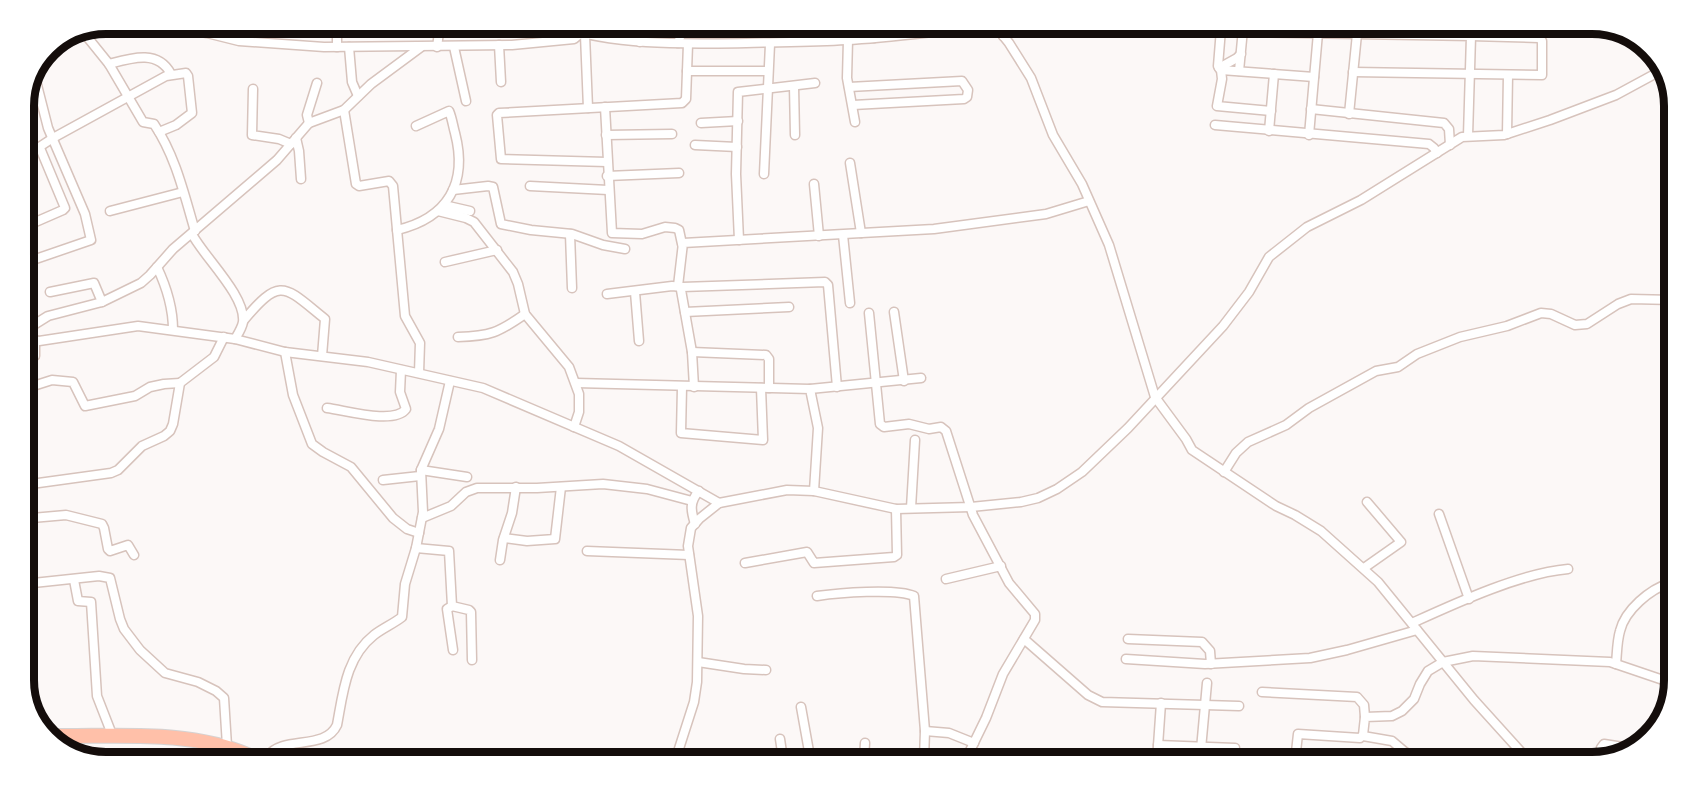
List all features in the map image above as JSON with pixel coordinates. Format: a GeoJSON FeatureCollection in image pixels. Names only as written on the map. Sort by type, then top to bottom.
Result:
{"type":"FeatureCollection","features":[{"type":"Feature","properties":{"kind":"main road"},"geometry":{"type":"LineString","coordinates":[[63,737],[175,738],[227,746],[241,752]]}},
{"type":"Feature","properties":{"kind":"street"},"geometry":{"type":"LineString","coordinates":[[215,35],[239,41],[337,47],[500,45],[573,39],[578,35]]}},
{"type":"Feature","properties":{"kind":"street"},"geometry":{"type":"LineString","coordinates":[[337,35],[337,47]]}},
{"type":"Feature","properties":{"kind":"street"},"geometry":{"type":"LineString","coordinates":[[437,47],[439,35]]}},
{"type":"Feature","properties":{"kind":"street"},"geometry":{"type":"LineString","coordinates":[[582,35],[588,108]]}},
{"type":"Feature","properties":{"kind":"street"},"geometry":{"type":"LineString","coordinates":[[595,35],[620,41],[688,44],[770,44],[902,35]]}},
{"type":"Feature","properties":{"kind":"street"},"geometry":{"type":"LineString","coordinates":[[640,35],[640,42]]}},
{"type":"Feature","properties":{"kind":"street"},"geometry":{"type":"LineString","coordinates":[[678,43],[681,35]]}},
{"type":"Feature","properties":{"kind":"street"},"geometry":{"type":"LineString","coordinates":[[1221,35],[1222,79],[1217,106],[1271,111]]}},
{"type":"Feature","properties":{"kind":"street"},"geometry":{"type":"LineString","coordinates":[[1239,71],[1243,35]]}},
{"type":"Feature","properties":{"kind":"street"},"geometry":{"type":"LineString","coordinates":[[1309,135],[1318,35]]}},
{"type":"Feature","properties":{"kind":"street"},"geometry":{"type":"LineString","coordinates":[[1349,114],[1353,72],[1360,35]]}},
{"type":"Feature","properties":{"kind":"street"},"geometry":{"type":"LineString","coordinates":[[1353,72],[1542,75],[1541,39],[1451,35]]}},
{"type":"Feature","properties":{"kind":"street"},"geometry":{"type":"LineString","coordinates":[[1003,36],[1031,78],[1053,135],[1082,184],[1109,245],[1155,398],[1192,450],[1276,506],[1296,515],[1321,531],[1364,567],[1474,700],[1521,752]]}},
{"type":"Feature","properties":{"kind":"street"},"geometry":{"type":"LineString","coordinates":[[1468,136],[1471,36]]}},
{"type":"Feature","properties":{"kind":"street"},"geometry":{"type":"LineString","coordinates":[[87,37],[109,63],[143,122],[153,123],[170,151],[194,232],[207,258],[230,285],[243,313],[242,326],[235,339]]}},
{"type":"Feature","properties":{"kind":"street"},"geometry":{"type":"LineString","coordinates":[[848,40],[847,71],[855,122]]}},
{"type":"Feature","properties":{"kind":"street"},"geometry":{"type":"LineString","coordinates":[[607,162],[500,159],[497,115],[499,113],[682,103],[686,99],[688,44]]}},
{"type":"Feature","properties":{"kind":"street"},"geometry":{"type":"LineString","coordinates":[[764,174],[770,44]]}},
{"type":"Feature","properties":{"kind":"street"},"geometry":{"type":"LineString","coordinates":[[500,45],[501,82]]}},
{"type":"Feature","properties":{"kind":"street"},"geometry":{"type":"LineString","coordinates":[[349,47],[352,82],[358,96]]}},
{"type":"Feature","properties":{"kind":"street"},"geometry":{"type":"LineString","coordinates":[[35,324],[48,316],[102,302],[141,283],[173,249],[277,160],[309,123],[344,110],[370,84],[421,47]]}},
{"type":"Feature","properties":{"kind":"street"},"geometry":{"type":"LineString","coordinates":[[454,47],[466,101]]}},
{"type":"Feature","properties":{"kind":"street"},"geometry":{"type":"LineString","coordinates":[[1220,69],[1241,54]]}},
{"type":"Feature","properties":{"kind":"street"},"geometry":{"type":"LineString","coordinates":[[109,63],[147,57],[162,63],[171,74]]}},
{"type":"Feature","properties":{"kind":"street"},"geometry":{"type":"LineString","coordinates":[[1220,69],[1314,76]]}},
{"type":"Feature","properties":{"kind":"street"},"geometry":{"type":"LineString","coordinates":[[687,71],[768,71]]}},
{"type":"Feature","properties":{"kind":"street"},"geometry":{"type":"LineString","coordinates":[[35,151],[52,138],[171,74],[183,72],[187,74],[192,112],[176,125],[159,132]]}},
{"type":"Feature","properties":{"kind":"street"},"geometry":{"type":"LineString","coordinates":[[678,752],[697,691],[698,616],[689,555],[692,528],[719,503],[787,490],[814,491],[896,509],[970,507],[1038,498],[1057,489],[1082,472],[1128,428],[1228,321],[1265,263],[1278,249],[1315,221],[1361,200],[1455,140],[1468,136],[1507,134],[1598,103],[1657,73]]}},
{"type":"Feature","properties":{"kind":"street"},"geometry":{"type":"LineString","coordinates":[[1269,131],[1274,74]]}},
{"type":"Feature","properties":{"kind":"street"},"geometry":{"type":"LineString","coordinates":[[1507,134],[1508,75]]}},
{"type":"Feature","properties":{"kind":"street"},"geometry":{"type":"LineString","coordinates":[[849,87],[962,81],[968,90],[967,97],[964,99],[853,105]]}},
{"type":"Feature","properties":{"kind":"street"},"geometry":{"type":"LineString","coordinates":[[309,123],[307,115],[317,83]]}},
{"type":"Feature","properties":{"kind":"street"},"geometry":{"type":"LineString","coordinates":[[739,240],[736,174],[738,92],[815,83]]}},
{"type":"Feature","properties":{"kind":"street"},"geometry":{"type":"LineString","coordinates":[[35,258],[92,240],[85,214],[48,128],[38,86]]}},
{"type":"Feature","properties":{"kind":"street"},"geometry":{"type":"LineString","coordinates":[[794,86],[795,135]]}},
{"type":"Feature","properties":{"kind":"street"},"geometry":{"type":"LineString","coordinates":[[253,88],[252,135],[294,141]]}},
{"type":"Feature","properties":{"kind":"street"},"geometry":{"type":"LineString","coordinates":[[605,107],[607,176],[612,234],[642,234],[657,228],[670,227],[679,230],[682,244],[680,286],[692,352],[694,387]]}},
{"type":"Feature","properties":{"kind":"street"},"geometry":{"type":"LineString","coordinates":[[1311,109],[1444,123],[1449,129],[1450,145]]}},
{"type":"Feature","properties":{"kind":"street"},"geometry":{"type":"LineString","coordinates":[[344,110],[356,184],[358,186],[391,182],[393,186],[405,316],[420,343],[419,374]]}},
{"type":"Feature","properties":{"kind":"street"},"geometry":{"type":"LineString","coordinates":[[397,230],[412,226],[441,208],[458,180],[459,149],[450,114],[447,111],[416,126]]}},
{"type":"Feature","properties":{"kind":"street"},"geometry":{"type":"LineString","coordinates":[[701,123],[738,121]]}},
{"type":"Feature","properties":{"kind":"street"},"geometry":{"type":"LineString","coordinates":[[1215,125],[1429,144],[1437,153]]}},
{"type":"Feature","properties":{"kind":"street"},"geometry":{"type":"LineString","coordinates":[[606,135],[672,134]]}},
{"type":"Feature","properties":{"kind":"street"},"geometry":{"type":"LineString","coordinates":[[294,141],[301,179]]}},
{"type":"Feature","properties":{"kind":"street"},"geometry":{"type":"LineString","coordinates":[[695,145],[737,147]]}},
{"type":"Feature","properties":{"kind":"street"},"geometry":{"type":"LineString","coordinates":[[35,222],[64,208],[40,148]]}},
{"type":"Feature","properties":{"kind":"street"},"geometry":{"type":"LineString","coordinates":[[850,163],[861,233]]}},
{"type":"Feature","properties":{"kind":"street"},"geometry":{"type":"LineString","coordinates":[[607,176],[679,173]]}},
{"type":"Feature","properties":{"kind":"street"},"geometry":{"type":"LineString","coordinates":[[814,184],[819,236]]}},
{"type":"Feature","properties":{"kind":"street"},"geometry":{"type":"LineString","coordinates":[[453,190],[492,186],[496,195],[501,224],[570,234],[603,245],[625,249]]}},
{"type":"Feature","properties":{"kind":"street"},"geometry":{"type":"LineString","coordinates":[[530,186],[608,190]]}},
{"type":"Feature","properties":{"kind":"street"},"geometry":{"type":"LineString","coordinates":[[110,211],[183,192]]}},
{"type":"Feature","properties":{"kind":"street"},"geometry":{"type":"LineString","coordinates":[[682,244],[934,229],[1034,216],[1089,201]]}},
{"type":"Feature","properties":{"kind":"street"},"geometry":{"type":"LineString","coordinates":[[441,208],[470,211]]}},
{"type":"Feature","properties":{"kind":"street"},"geometry":{"type":"LineString","coordinates":[[441,208],[474,222],[513,272],[525,314],[570,367],[580,403],[574,427]]}},
{"type":"Feature","properties":{"kind":"street"},"geometry":{"type":"LineString","coordinates":[[570,234],[572,288]]}},
{"type":"Feature","properties":{"kind":"street"},"geometry":{"type":"LineString","coordinates":[[843,235],[850,303]]}},
{"type":"Feature","properties":{"kind":"street"},"geometry":{"type":"LineString","coordinates":[[445,262],[497,250]]}},
{"type":"Feature","properties":{"kind":"street"},"geometry":{"type":"LineString","coordinates":[[157,267],[170,299],[173,330]]}},
{"type":"Feature","properties":{"kind":"street"},"geometry":{"type":"LineString","coordinates":[[50,292],[94,283],[102,302]]}},
{"type":"Feature","properties":{"kind":"street"},"geometry":{"type":"LineString","coordinates":[[607,294],[680,286],[827,283],[837,387]]}},
{"type":"Feature","properties":{"kind":"street"},"geometry":{"type":"LineString","coordinates":[[243,320],[268,294],[274,291],[286,291],[296,296],[326,321],[322,357]]}},
{"type":"Feature","properties":{"kind":"street"},"geometry":{"type":"LineString","coordinates":[[635,292],[639,340]]}},
{"type":"Feature","properties":{"kind":"street"},"geometry":{"type":"LineString","coordinates":[[1224,472],[1236,453],[1248,442],[1286,425],[1309,408],[1376,371],[1398,367],[1418,354],[1441,344],[1507,326],[1541,313],[1551,314],[1570,324],[1581,326],[1593,322],[1624,301],[1664,300]]}},
{"type":"Feature","properties":{"kind":"street"},"geometry":{"type":"LineString","coordinates":[[686,312],[789,307]]}},
{"type":"Feature","properties":{"kind":"street"},"geometry":{"type":"LineString","coordinates":[[894,312],[904,381]]}},
{"type":"Feature","properties":{"kind":"street"},"geometry":{"type":"LineString","coordinates":[[869,313],[881,426],[909,424],[929,429],[941,427],[946,431],[970,507],[1016,592],[1035,614],[1035,620],[1003,674],[970,752]]}},
{"type":"Feature","properties":{"kind":"street"},"geometry":{"type":"LineString","coordinates":[[458,337],[493,334],[525,314]]}},
{"type":"Feature","properties":{"kind":"street"},"geometry":{"type":"LineString","coordinates":[[35,356],[35,341],[138,326],[224,337],[285,352],[368,362],[483,388],[619,446],[719,503]]}},
{"type":"Feature","properties":{"kind":"street"},"geometry":{"type":"LineString","coordinates":[[35,385],[52,380],[73,382],[85,406],[135,396],[150,387],[180,383],[214,357],[224,337]]}},
{"type":"Feature","properties":{"kind":"street"},"geometry":{"type":"LineString","coordinates":[[285,352],[293,395],[312,444],[351,467],[393,518],[407,529],[419,533]]}},
{"type":"Feature","properties":{"kind":"street"},"geometry":{"type":"LineString","coordinates":[[682,387],[681,433],[763,440],[765,388],[769,359],[766,355],[692,352]]}},
{"type":"Feature","properties":{"kind":"street"},"geometry":{"type":"LineString","coordinates":[[327,408],[385,417],[398,416],[406,410],[400,392],[401,370]]}},
{"type":"Feature","properties":{"kind":"street"},"geometry":{"type":"LineString","coordinates":[[576,383],[810,389],[921,378]]}},
{"type":"Feature","properties":{"kind":"street"},"geometry":{"type":"LineString","coordinates":[[272,752],[277,748],[312,741],[335,729],[348,671],[352,663],[373,636],[402,617],[405,584],[422,518],[420,473],[439,429],[450,381]]}},
{"type":"Feature","properties":{"kind":"street"},"geometry":{"type":"LineString","coordinates":[[35,484],[99,476],[118,470],[142,446],[170,431],[180,383]]}},
{"type":"Feature","properties":{"kind":"street"},"geometry":{"type":"LineString","coordinates":[[810,389],[818,428],[814,491]]}},
{"type":"Feature","properties":{"kind":"street"},"geometry":{"type":"LineString","coordinates":[[911,508],[915,440]]}},
{"type":"Feature","properties":{"kind":"street"},"geometry":{"type":"LineString","coordinates":[[383,480],[420,473],[467,477]]}},
{"type":"Feature","properties":{"kind":"street"},"geometry":{"type":"LineString","coordinates":[[682,482],[692,501]]}},
{"type":"Feature","properties":{"kind":"street"},"geometry":{"type":"LineString","coordinates":[[422,518],[456,503],[471,489],[603,484],[675,495],[692,501]]}},
{"type":"Feature","properties":{"kind":"street"},"geometry":{"type":"LineString","coordinates":[[500,560],[516,487]]}},
{"type":"Feature","properties":{"kind":"street"},"geometry":{"type":"LineString","coordinates":[[504,538],[528,541],[555,539],[561,487]]}},
{"type":"Feature","properties":{"kind":"street"},"geometry":{"type":"LineString","coordinates":[[695,524],[691,513],[692,501],[699,491]]}},
{"type":"Feature","properties":{"kind":"street"},"geometry":{"type":"LineString","coordinates":[[1364,567],[1401,542],[1367,502]]}},
{"type":"Feature","properties":{"kind":"street"},"geometry":{"type":"LineString","coordinates":[[745,563],[807,552],[814,563],[894,557],[897,555],[896,509]]}},
{"type":"Feature","properties":{"kind":"street"},"geometry":{"type":"LineString","coordinates":[[1439,514],[1469,599]]}},
{"type":"Feature","properties":{"kind":"street"},"geometry":{"type":"LineString","coordinates":[[35,518],[66,515],[102,524],[109,550],[128,545],[134,555]]}},
{"type":"Feature","properties":{"kind":"street"},"geometry":{"type":"LineString","coordinates":[[416,548],[449,551],[452,606]]}},
{"type":"Feature","properties":{"kind":"street"},"geometry":{"type":"LineString","coordinates":[[587,551],[689,555]]}},
{"type":"Feature","properties":{"kind":"street"},"geometry":{"type":"LineString","coordinates":[[946,579],[1001,566]]}},
{"type":"Feature","properties":{"kind":"street"},"geometry":{"type":"LineString","coordinates":[[1126,659],[1211,664],[1310,658],[1347,650],[1414,627],[1469,599],[1548,571],[1568,569]]}},
{"type":"Feature","properties":{"kind":"street"},"geometry":{"type":"LineString","coordinates":[[35,583],[99,576],[110,578],[124,629],[140,650],[165,673],[198,682],[221,694],[226,702],[227,746]]}},
{"type":"Feature","properties":{"kind":"street"},"geometry":{"type":"LineString","coordinates":[[74,580],[78,601],[90,602],[97,696],[113,737]]}},
{"type":"Feature","properties":{"kind":"street"},"geometry":{"type":"LineString","coordinates":[[1616,664],[1619,632],[1633,608],[1658,588],[1664,586]]}},
{"type":"Feature","properties":{"kind":"street"},"geometry":{"type":"LineString","coordinates":[[817,596],[867,592],[914,596],[925,731],[924,752]]}},
{"type":"Feature","properties":{"kind":"street"},"geometry":{"type":"LineString","coordinates":[[453,650],[447,609],[452,606],[470,611],[472,660]]}},
{"type":"Feature","properties":{"kind":"street"},"geometry":{"type":"LineString","coordinates":[[1023,639],[1101,702],[1239,706]]}},
{"type":"Feature","properties":{"kind":"street"},"geometry":{"type":"LineString","coordinates":[[1128,639],[1202,642],[1210,651],[1211,664]]}},
{"type":"Feature","properties":{"kind":"street"},"geometry":{"type":"LineString","coordinates":[[1365,717],[1392,716],[1402,711],[1414,699],[1428,671],[1443,662],[1473,656],[1610,662],[1664,680]]}},
{"type":"Feature","properties":{"kind":"street"},"geometry":{"type":"LineString","coordinates":[[698,662],[766,670]]}},
{"type":"Feature","properties":{"kind":"street"},"geometry":{"type":"LineString","coordinates":[[1201,752],[1207,683]]}},
{"type":"Feature","properties":{"kind":"street"},"geometry":{"type":"LineString","coordinates":[[1262,692],[1357,697],[1364,705],[1363,736]]}},
{"type":"Feature","properties":{"kind":"street"},"geometry":{"type":"LineString","coordinates":[[1157,752],[1161,703]]}},
{"type":"Feature","properties":{"kind":"street"},"geometry":{"type":"LineString","coordinates":[[801,707],[809,752]]}},
{"type":"Feature","properties":{"kind":"street"},"geometry":{"type":"LineString","coordinates":[[925,731],[949,733],[974,743]]}},
{"type":"Feature","properties":{"kind":"street"},"geometry":{"type":"LineString","coordinates":[[1296,752],[1299,734],[1360,738],[1363,736],[1392,741],[1405,752]]}},
{"type":"Feature","properties":{"kind":"street"},"geometry":{"type":"LineString","coordinates":[[780,739],[782,752]]}},
{"type":"Feature","properties":{"kind":"street"},"geometry":{"type":"LineString","coordinates":[[864,752],[865,742]]}},
{"type":"Feature","properties":{"kind":"street"},"geometry":{"type":"LineString","coordinates":[[1601,751],[1604,744],[1619,746]]}},
{"type":"Feature","properties":{"kind":"street"},"geometry":{"type":"LineString","coordinates":[[1158,745],[1235,748]]}}]}
